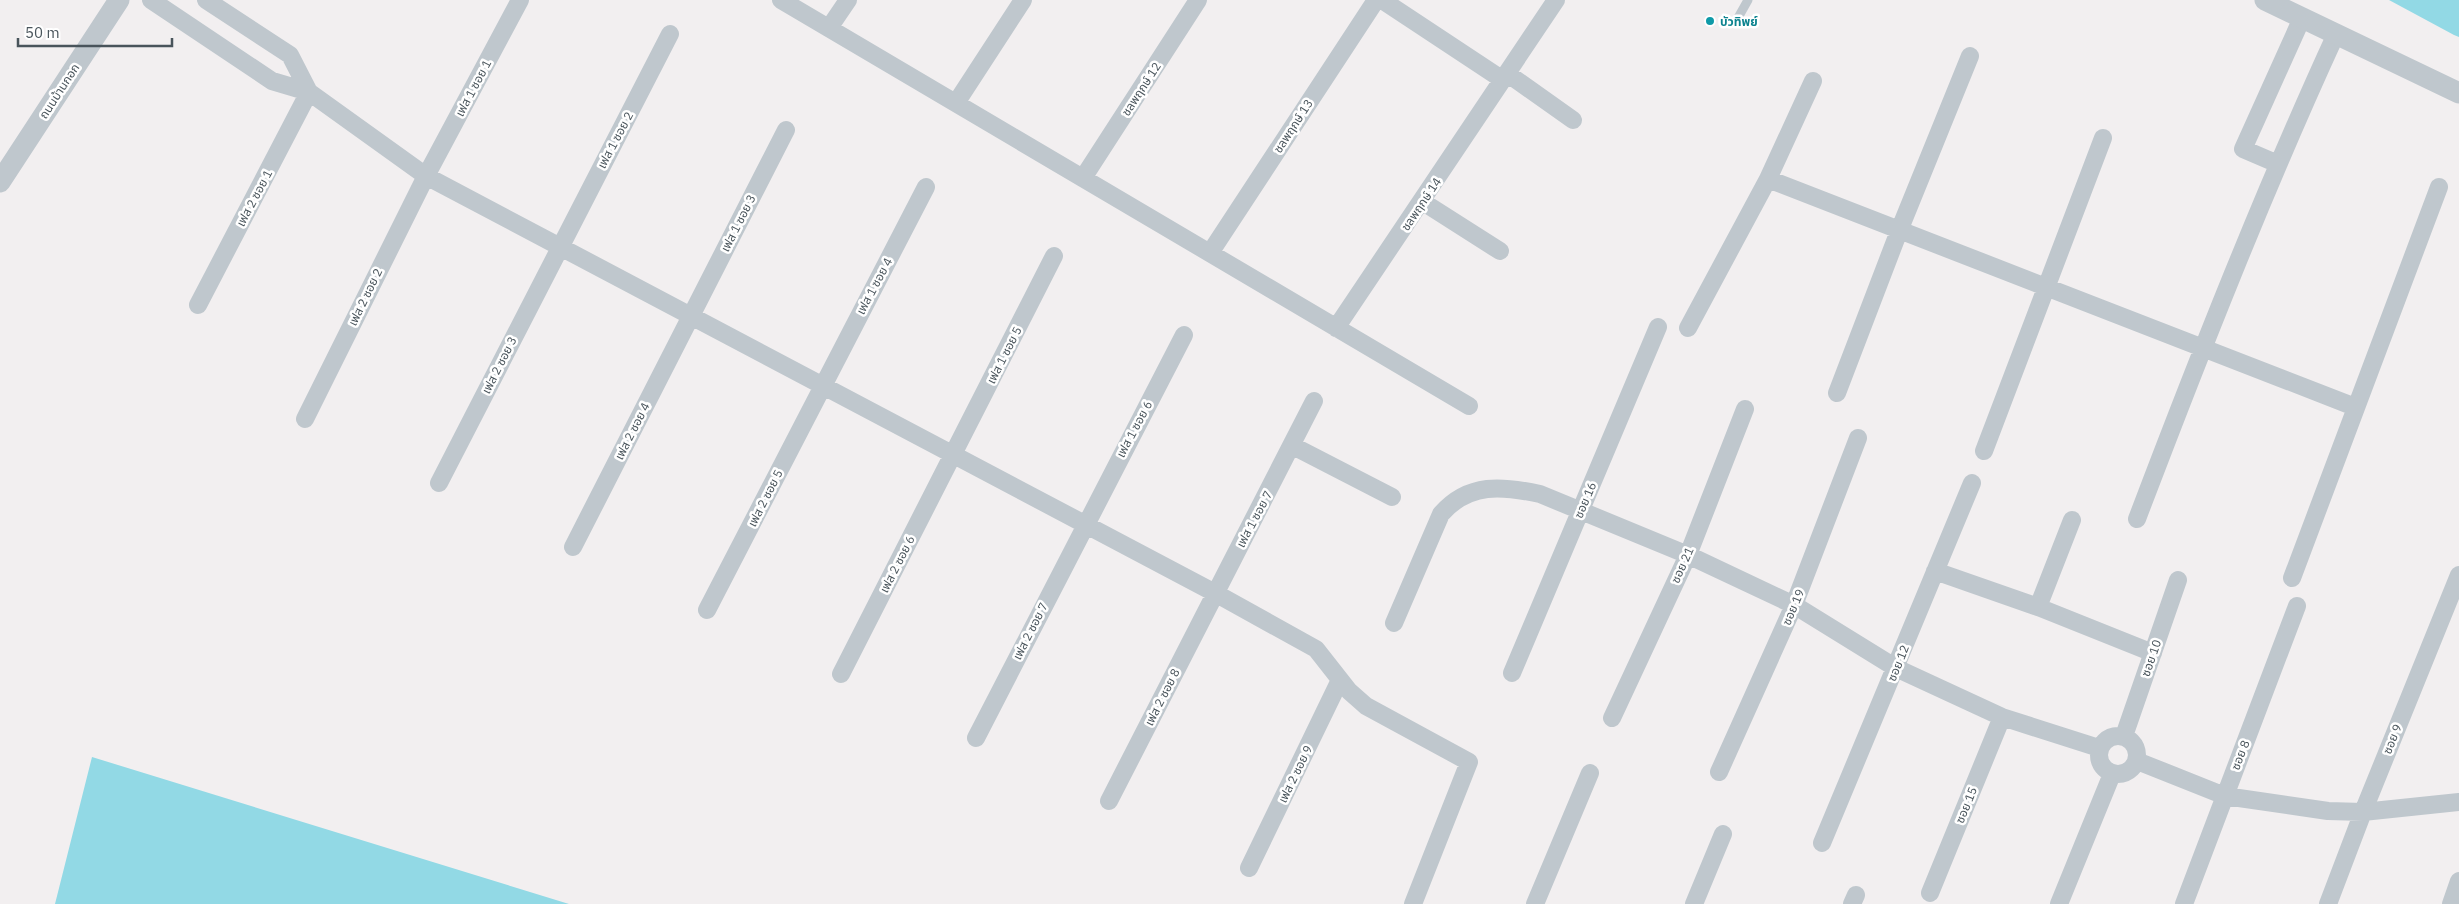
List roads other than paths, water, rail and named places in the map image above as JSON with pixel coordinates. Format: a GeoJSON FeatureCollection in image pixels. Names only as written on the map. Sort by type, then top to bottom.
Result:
{"type":"FeatureCollection","features":[{"type":"Feature","properties":{"kind":"street","name":"ถนนบ้านกอก"},"geometry":{"type":"LineString","coordinates":[[0,182],[119,0]]}},
{"type":"Feature","properties":{"kind":"street"},"geometry":{"type":"LineString","coordinates":[[151,0],[272,81],[309,92],[426,176],[954,454],[1316,649],[1340,680],[1366,706],[1469,762],[1413,904]]}},
{"type":"Feature","properties":{"kind":"street"},"geometry":{"type":"LineString","coordinates":[[206,0],[290,55],[309,92]]}},
{"type":"Feature","properties":{"kind":"street","name":"เฟส 1 ซอย 1"},"geometry":{"type":"LineString","coordinates":[[426,176],[520,0]]}},
{"type":"Feature","properties":{"kind":"street"},"geometry":{"type":"LineString","coordinates":[[781,0],[1469,406]]}},
{"type":"Feature","properties":{"kind":"street"},"geometry":{"type":"LineString","coordinates":[[829,28],[848,0]]}},
{"type":"Feature","properties":{"kind":"street"},"geometry":{"type":"LineString","coordinates":[[956,103],[1024,0]]}},
{"type":"Feature","properties":{"kind":"street","name":"ชลพฤกษ์ 12"},"geometry":{"type":"LineString","coordinates":[[1083,178],[1198,0]]}},
{"type":"Feature","properties":{"kind":"street","name":"ชลพฤกษ์ 13"},"geometry":{"type":"LineString","coordinates":[[1210,253],[1376,0]]}},
{"type":"Feature","properties":{"kind":"street"},"geometry":{"type":"LineString","coordinates":[[1382,0],[1574,120]]}},
{"type":"Feature","properties":{"kind":"street","name":"ชลพฤกษ์ 14"},"geometry":{"type":"LineString","coordinates":[[1336,328],[1423,202],[1556,0]]}},
{"type":"Feature","properties":{"kind":"street"},"geometry":{"type":"LineString","coordinates":[[2265,0],[2459,94]]}},
{"type":"Feature","properties":{"kind":"street"},"geometry":{"type":"LineString","coordinates":[[2278,164],[2243,149],[2302,18]]}},
{"type":"Feature","properties":{"kind":"street","name":"เฟส 1 ซอย 2"},"geometry":{"type":"LineString","coordinates":[[559,246],[670,34]]}},
{"type":"Feature","properties":{"kind":"street"},"geometry":{"type":"LineString","coordinates":[[2137,519],[2202,348],[2278,164],[2336,34]]}},
{"type":"Feature","properties":{"kind":"street"},"geometry":{"type":"LineString","coordinates":[[1837,394],[1899,230],[1970,56]]}},
{"type":"Feature","properties":{"kind":"street"},"geometry":{"type":"LineString","coordinates":[[1688,328],[1768,179],[1813,81]]}},
{"type":"Feature","properties":{"kind":"street","name":"เฟส 2 ซอย 1"},"geometry":{"type":"LineString","coordinates":[[198,305],[309,92]]}},
{"type":"Feature","properties":{"kind":"street","name":"เฟส 1 ซอย 3"},"geometry":{"type":"LineString","coordinates":[[691,316],[786,130]]}},
{"type":"Feature","properties":{"kind":"street"},"geometry":{"type":"LineString","coordinates":[[1984,451],[2103,138]]}},
{"type":"Feature","properties":{"kind":"street","name":"เฟส 2 ซอย 2"},"geometry":{"type":"LineString","coordinates":[[305,419],[426,176]]}},
{"type":"Feature","properties":{"kind":"street"},"geometry":{"type":"LineString","coordinates":[[1768,179],[2355,407]]}},
{"type":"Feature","properties":{"kind":"street","name":"เฟส 1 ซอย 4"},"geometry":{"type":"LineString","coordinates":[[822,385],[926,187]]}},
{"type":"Feature","properties":{"kind":"street"},"geometry":{"type":"LineString","coordinates":[[2292,578],[2439,187]]}},
{"type":"Feature","properties":{"kind":"street"},"geometry":{"type":"LineString","coordinates":[[1423,202],[1500,251]]}},
{"type":"Feature","properties":{"kind":"street","name":"เฟส 2 ซอย 3"},"geometry":{"type":"LineString","coordinates":[[439,484],[559,246]]}},
{"type":"Feature","properties":{"kind":"street","name":"เฟส 1 ซอย 5"},"geometry":{"type":"LineString","coordinates":[[954,454],[1054,256]]}},
{"type":"Feature","properties":{"kind":"street","name":"เฟส 2 ซอย 4"},"geometry":{"type":"LineString","coordinates":[[573,547],[691,316]]}},
{"type":"Feature","properties":{"kind":"street","name":"ซอย 16"},"geometry":{"type":"LineString","coordinates":[[1512,673],[1658,327]]}},
{"type":"Feature","properties":{"kind":"street","name":"เฟส 1 ซอย 6"},"geometry":{"type":"LineString","coordinates":[[1085,524],[1184,335]]}},
{"type":"Feature","properties":{"kind":"street","name":"เฟส 2 ซอย 5"},"geometry":{"type":"LineString","coordinates":[[707,610],[822,385]]}},
{"type":"Feature","properties":{"kind":"street","name":"เฟส 1 ซอย 7"},"geometry":{"type":"LineString","coordinates":[[1215,593],[1293,446],[1314,401]]}},
{"type":"Feature","properties":{"kind":"street","name":"ซอย 21"},"geometry":{"type":"LineString","coordinates":[[1612,718],[1688,555],[1745,409]]}},
{"type":"Feature","properties":{"kind":"street","name":"ซอย 19"},"geometry":{"type":"LineString","coordinates":[[1719,772],[1794,605],[1858,438]]}},
{"type":"Feature","properties":{"kind":"street"},"geometry":{"type":"LineString","coordinates":[[1293,446],[1392,497]]}},
{"type":"Feature","properties":{"kind":"street","name":"เฟส 2 ซอย 6"},"geometry":{"type":"LineString","coordinates":[[841,674],[954,454]]}},
{"type":"Feature","properties":{"kind":"street","name":"ซอย 12"},"geometry":{"type":"LineString","coordinates":[[1822,843],[1972,483]]}},
{"type":"Feature","properties":{"kind":"street"},"geometry":{"type":"LineString","coordinates":[[1394,623],[1441,514],[1451,502],[1466,494],[1498,487],[1540,494],[1688,555],[1794,605],[1896,668],[2002,717],[2099,748]]}},
{"type":"Feature","properties":{"kind":"street"},"geometry":{"type":"LineString","coordinates":[[2038,607],[2072,520]]}},
{"type":"Feature","properties":{"kind":"street","name":"เฟส 2 ซอย 7"},"geometry":{"type":"LineString","coordinates":[[976,738],[1085,524]]}},
{"type":"Feature","properties":{"kind":"street"},"geometry":{"type":"LineString","coordinates":[[1935,571],[2038,607],[2153,653]]}},
{"type":"Feature","properties":{"kind":"street","name":"ซอย 9"},"geometry":{"type":"LineString","coordinates":[[2328,904],[2362,812],[2459,575]]}},
{"type":"Feature","properties":{"kind":"street","name":"ซอย 10"},"geometry":{"type":"LineString","coordinates":[[2124,736],[2178,580]]}},
{"type":"Feature","properties":{"kind":"street","name":"เฟส 2 ซอย 8"},"geometry":{"type":"LineString","coordinates":[[1110,802],[1215,593]]}},
{"type":"Feature","properties":{"kind":"street","name":"ซอย 8"},"geometry":{"type":"LineString","coordinates":[[2184,904],[2297,606]]}},
{"type":"Feature","properties":{"kind":"street","name":"เฟส 2 ซอย 9"},"geometry":{"type":"LineString","coordinates":[[1250,868],[1340,680]]}},
{"type":"Feature","properties":{"kind":"street","name":"ซอย 15"},"geometry":{"type":"LineString","coordinates":[[1930,892],[2002,717]]}},
{"type":"Feature","properties":{"kind":"street"},"geometry":{"type":"LineString","coordinates":[[2124,736],[2136,746],[2137,761],[2127,772],[2112,774],[2100,764],[2099,748],[2109,737],[2124,736]]}},
{"type":"Feature","properties":{"kind":"street"},"geometry":{"type":"LineString","coordinates":[[2137,761],[2224,796],[2328,811],[2362,812],[2459,802]]}},
{"type":"Feature","properties":{"kind":"street"},"geometry":{"type":"LineString","coordinates":[[1535,904],[1590,773]]}},
{"type":"Feature","properties":{"kind":"street"},"geometry":{"type":"LineString","coordinates":[[2059,904],[2112,774]]}},
{"type":"Feature","properties":{"kind":"street"},"geometry":{"type":"LineString","coordinates":[[1694,904],[1723,834]]}},
{"type":"Feature","properties":{"kind":"street"},"geometry":{"type":"LineString","coordinates":[[2451,904],[2459,881]]}},
{"type":"Feature","properties":{"kind":"lane"},"geometry":{"type":"LineString","coordinates":[[1739,16],[1748,0]]}},
{"type":"Feature","properties":{"kind":"water"},"geometry":{"type":"Polygon","coordinates":[[[2389,0],[2459,0],[2459,37],[2454,35],[2389,0]]]}},
{"type":"Feature","properties":{"kind":"water"},"geometry":{"type":"Polygon","coordinates":[[[92,757],[569,904],[55,904],[92,757]]]}},
{"type":"Feature","properties":{"kind":"place","name":"บัวทิพย์"},"geometry":{"type":"Point","coordinates":[1710,21]}}]}
